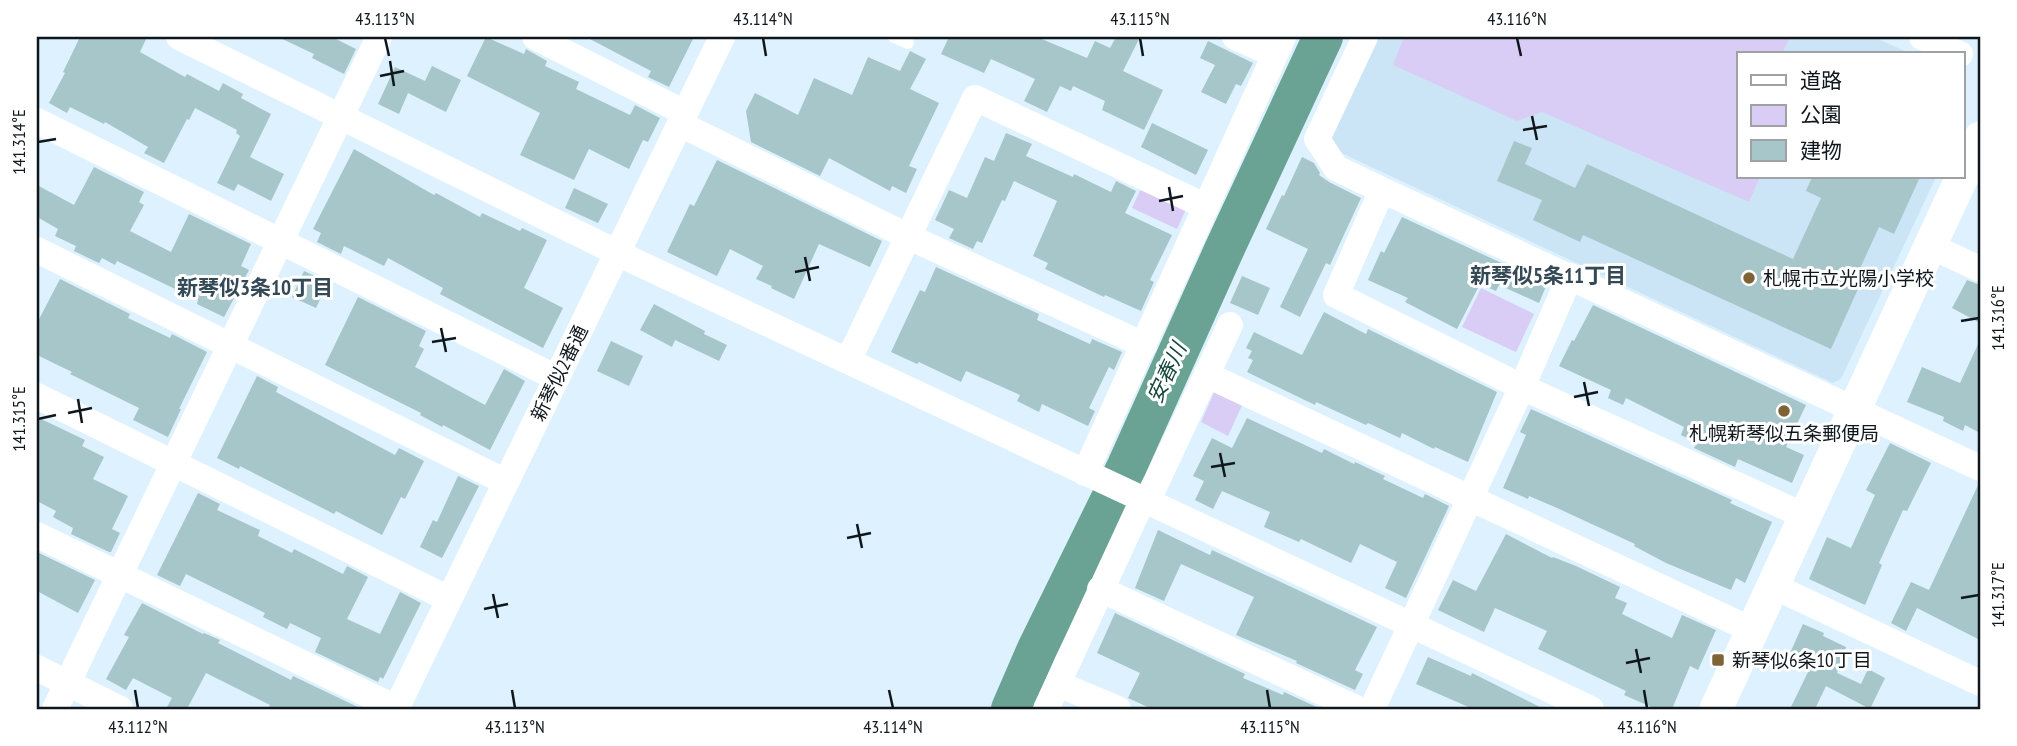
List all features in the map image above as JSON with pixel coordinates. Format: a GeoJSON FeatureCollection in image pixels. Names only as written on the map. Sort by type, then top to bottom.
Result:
{"type":"FeatureCollection","features":[{"type":"Feature","properties":{"kind":"street"},"geometry":{"type":"LineString","coordinates":[[179,37],[618,253],[1591,709]]}},
{"type":"Feature","properties":{"kind":"street"},"geometry":{"type":"LineString","coordinates":[[55,709],[379,37]]}},
{"type":"Feature","properties":{"kind":"street"},"geometry":{"type":"LineString","coordinates":[[535,37],[682,119],[909,237],[1144,345]]}},
{"type":"Feature","properties":{"kind":"street","name":"新琴似2番通"},"geometry":{"type":"LineString","coordinates":[[396,709],[722,37]]}},
{"type":"Feature","properties":{"kind":"street"},"geometry":{"type":"LineString","coordinates":[[1094,477],[1144,345],[1279,46],[1235,37]]}},
{"type":"Feature","properties":{"kind":"street"},"geometry":{"type":"LineString","coordinates":[[1365,37],[1317,139],[1336,168],[1980,468]]}},
{"type":"Feature","properties":{"kind":"street"},"geometry":{"type":"LineString","coordinates":[[1922,37],[1954,52]]}},
{"type":"Feature","properties":{"kind":"street"},"geometry":{"type":"LineString","coordinates":[[848,361],[975,98],[1205,206]]}},
{"type":"Feature","properties":{"kind":"street"},"geometry":{"type":"LineString","coordinates":[[37,121],[557,378]]}},
{"type":"Feature","properties":{"kind":"street"},"geometry":{"type":"LineString","coordinates":[[1965,170],[1980,138]]}},
{"type":"Feature","properties":{"kind":"street"},"geometry":{"type":"LineString","coordinates":[[1716,709],[1961,178]]}},
{"type":"Feature","properties":{"kind":"street"},"geometry":{"type":"LineString","coordinates":[[1382,190],[1335,295],[1522,387],[1805,516]]}},
{"type":"Feature","properties":{"kind":"street"},"geometry":{"type":"LineString","coordinates":[[1930,246],[1980,269]]}},
{"type":"Feature","properties":{"kind":"street"},"geometry":{"type":"LineString","coordinates":[[37,250],[506,482]]}},
{"type":"Feature","properties":{"kind":"street"},"geometry":{"type":"LineString","coordinates":[[1372,709],[1522,387],[1570,276]]}},
{"type":"Feature","properties":{"kind":"street"},"geometry":{"type":"LineString","coordinates":[[1046,709],[1138,510],[1139,498],[1207,375],[1230,325]]}},
{"type":"Feature","properties":{"kind":"street"},"geometry":{"type":"LineString","coordinates":[[1207,375],[1752,631]]}},
{"type":"Feature","properties":{"kind":"street"},"geometry":{"type":"LineString","coordinates":[[37,397],[449,599]]}},
{"type":"Feature","properties":{"kind":"street"},"geometry":{"type":"LineString","coordinates":[[37,535],[396,709]]}},
{"type":"Feature","properties":{"kind":"street"},"geometry":{"type":"LineString","coordinates":[[1773,586],[1980,682]]}},
{"type":"Feature","properties":{"kind":"street"},"geometry":{"type":"LineString","coordinates":[[1100,589],[1358,709]]}},
{"type":"Feature","properties":{"kind":"street"},"geometry":{"type":"LineString","coordinates":[[37,668],[120,709]]}},
{"type":"Feature","properties":{"kind":"street"},"geometry":{"type":"LineString","coordinates":[[1058,684],[1118,709]]}},
{"type":"Feature","properties":{"kind":"lane"},"geometry":{"type":"LineString","coordinates":[[894,37],[908,43]]}},
{"type":"Feature","properties":{"kind":"shaded area","name":"札幌市立光陽小学校"},"geometry":{"type":"Polygon","coordinates":[[[1374,37],[1874,37],[1907,52],[1737,52],[1737,178],[1936,178],[1841,379],[1833,383],[1335,150],[1330,132],[1374,37]]]}},
{"type":"Feature","properties":{"kind":"green space"},"geometry":{"type":"Polygon","coordinates":[[[1404,37],[1790,37],[1783,52],[1737,52],[1737,178],[1760,178],[1749,202],[1542,112],[1517,121],[1393,65],[1404,37]]]}},
{"type":"Feature","properties":{"kind":"green space"},"geometry":{"type":"Polygon","coordinates":[[[1143,184],[1188,205],[1177,229],[1132,208],[1143,184]]]}},
{"type":"Feature","properties":{"kind":"green space"},"geometry":{"type":"Polygon","coordinates":[[[1481,288],[1534,314],[1516,352],[1462,327],[1481,288]]]}},
{"type":"Feature","properties":{"kind":"green space"},"geometry":{"type":"Polygon","coordinates":[[[1216,388],[1244,401],[1228,436],[1201,422],[1216,388]]]}},
{"type":"Feature","properties":{"kind":"building"},"geometry":{"type":"Polygon","coordinates":[[[80,37],[147,37],[140,52],[185,77],[187,74],[219,91],[223,83],[243,94],[241,98],[271,114],[250,157],[284,174],[271,201],[238,184],[234,191],[217,183],[240,136],[236,133],[237,130],[195,108],[164,163],[144,153],[148,147],[105,122],[104,124],[70,107],[67,113],[49,103],[80,37]]]}},
{"type":"Feature","properties":{"kind":"building"},"geometry":{"type":"Polygon","coordinates":[[[278,37],[332,37],[356,49],[344,74],[312,58],[314,54],[278,37]]]}},
{"type":"Feature","properties":{"kind":"building"},"geometry":{"type":"Polygon","coordinates":[[[486,37],[524,54],[526,49],[547,61],[545,66],[579,82],[576,89],[630,115],[635,105],[660,118],[648,142],[643,140],[629,169],[589,149],[574,180],[520,155],[540,113],[467,76],[486,37]]]}},
{"type":"Feature","properties":{"kind":"building"},"geometry":{"type":"Polygon","coordinates":[[[586,37],[694,37],[669,87],[648,77],[651,71],[586,37]]]}},
{"type":"Feature","properties":{"kind":"building"},"geometry":{"type":"Polygon","coordinates":[[[949,37],[1037,37],[1087,58],[1095,41],[1110,48],[1116,37],[1140,37],[1123,71],[1163,90],[1144,130],[1102,110],[1105,101],[1073,86],[1071,91],[1060,86],[1047,112],[1024,101],[1035,79],[991,59],[984,73],[941,54],[949,37]]]}},
{"type":"Feature","properties":{"kind":"building"},"geometry":{"type":"Polygon","coordinates":[[[1208,41],[1253,63],[1241,86],[1236,84],[1226,104],[1201,92],[1215,65],[1200,58],[1208,41]]]}},
{"type":"Feature","properties":{"kind":"building"},"geometry":{"type":"Polygon","coordinates":[[[910,51],[926,59],[910,89],[939,103],[909,166],[917,169],[906,193],[892,186],[890,191],[829,158],[820,176],[751,142],[746,111],[755,93],[798,115],[814,78],[852,95],[868,57],[900,71],[910,51]]]}},
{"type":"Feature","properties":{"kind":"building"},"geometry":{"type":"Polygon","coordinates":[[[432,66],[461,80],[446,112],[408,93],[399,114],[378,104],[395,67],[425,81],[432,66]]]}},
{"type":"Feature","properties":{"kind":"building"},"geometry":{"type":"Polygon","coordinates":[[[1152,123],[1208,150],[1196,175],[1141,147],[1152,123]]]}},
{"type":"Feature","properties":{"kind":"building"},"geometry":{"type":"Polygon","coordinates":[[[1006,133],[1032,144],[1026,156],[1073,177],[1074,174],[1111,192],[1116,181],[1136,191],[1125,213],[1172,235],[1150,280],[1154,282],[1141,311],[1045,269],[1048,263],[1033,256],[1057,201],[1014,181],[982,243],[977,241],[973,249],[949,238],[954,229],[935,220],[949,190],[967,198],[985,157],[994,161],[1006,133]]]}},
{"type":"Feature","properties":{"kind":"building"},"geometry":{"type":"Polygon","coordinates":[[[1514,141],[1532,148],[1525,164],[1575,188],[1587,164],[1793,259],[1821,198],[1806,191],[1812,178],[1920,178],[1894,234],[1879,227],[1852,286],[1858,289],[1831,349],[1583,235],[1580,242],[1533,220],[1542,200],[1497,181],[1514,141]]]}},
{"type":"Feature","properties":{"kind":"building"},"geometry":{"type":"Polygon","coordinates":[[[354,149],[434,195],[436,193],[480,217],[482,213],[547,240],[524,288],[563,308],[543,348],[440,294],[443,288],[388,258],[384,266],[344,246],[341,254],[317,242],[321,233],[313,229],[354,149]]]}},
{"type":"Feature","properties":{"kind":"building"},"geometry":{"type":"Polygon","coordinates":[[[1302,157],[1314,163],[1319,175],[1329,182],[1361,198],[1330,265],[1326,263],[1300,317],[1280,307],[1308,249],[1266,229],[1302,157]]]}},
{"type":"Feature","properties":{"kind":"building"},"geometry":{"type":"Polygon","coordinates":[[[717,160],[882,241],[870,267],[819,244],[794,299],[756,279],[763,266],[730,249],[717,276],[667,252],[690,204],[694,206],[717,160]]]}},
{"type":"Feature","properties":{"kind":"building"},"geometry":{"type":"Polygon","coordinates":[[[94,167],[144,192],[139,202],[144,205],[130,231],[171,252],[189,214],[251,244],[241,266],[249,270],[224,317],[197,304],[198,300],[117,261],[115,265],[102,258],[99,263],[74,251],[76,246],[55,236],[58,229],[37,217],[37,185],[74,205],[94,167]]]}},
{"type":"Feature","properties":{"kind":"building"},"geometry":{"type":"Polygon","coordinates":[[[574,188],[608,204],[598,223],[565,208],[574,188]]]}},
{"type":"Feature","properties":{"kind":"building"},"geometry":{"type":"Polygon","coordinates":[[[1402,217],[1547,284],[1539,303],[1499,285],[1496,291],[1480,284],[1457,329],[1405,302],[1408,298],[1368,280],[1381,251],[1384,253],[1402,217]]]}},
{"type":"Feature","properties":{"kind":"building"},"geometry":{"type":"Polygon","coordinates":[[[936,267],[1039,314],[1037,320],[1090,344],[1092,339],[1122,352],[1114,370],[1109,367],[1089,408],[1095,411],[1088,426],[1042,404],[1039,412],[1017,401],[1020,395],[966,371],[961,382],[891,352],[920,290],[925,292],[936,267]]]}},
{"type":"Feature","properties":{"kind":"building"},"geometry":{"type":"Polygon","coordinates":[[[304,271],[328,282],[316,308],[292,297],[304,271]]]}},
{"type":"Feature","properties":{"kind":"building"},"geometry":{"type":"Polygon","coordinates":[[[1242,276],[1270,288],[1258,315],[1230,303],[1242,276]]]}},
{"type":"Feature","properties":{"kind":"building"},"geometry":{"type":"Polygon","coordinates":[[[60,279],[130,314],[128,318],[170,338],[172,334],[207,352],[168,437],[133,420],[139,408],[37,355],[37,323],[60,279]]]}},
{"type":"Feature","properties":{"kind":"building"},"geometry":{"type":"Polygon","coordinates":[[[1967,280],[1980,285],[1980,323],[1952,308],[1967,280]]]}},
{"type":"Feature","properties":{"kind":"building"},"geometry":{"type":"Polygon","coordinates":[[[358,297],[426,331],[419,346],[424,349],[415,367],[485,405],[504,369],[525,381],[490,450],[325,365],[358,297]]]}},
{"type":"Feature","properties":{"kind":"building"},"geometry":{"type":"Polygon","coordinates":[[[654,304],[727,345],[719,361],[675,340],[672,347],[640,330],[654,304]]]}},
{"type":"Feature","properties":{"kind":"building"},"geometry":{"type":"Polygon","coordinates":[[[1593,305],[1806,405],[1786,447],[1804,455],[1792,483],[1738,459],[1735,467],[1694,448],[1697,443],[1681,435],[1684,427],[1626,398],[1623,405],[1608,398],[1611,390],[1559,366],[1593,305]]]}},
{"type":"Feature","properties":{"kind":"building"},"geometry":{"type":"Polygon","coordinates":[[[1324,312],[1366,334],[1368,329],[1497,392],[1468,462],[1402,433],[1400,438],[1316,402],[1315,405],[1247,372],[1253,360],[1248,358],[1252,351],[1246,348],[1254,332],[1302,355],[1324,312]]]}},
{"type":"Feature","properties":{"kind":"building"},"geometry":{"type":"Polygon","coordinates":[[[1980,340],[1980,433],[1965,425],[1963,431],[1943,421],[1944,417],[1907,402],[1922,367],[1960,383],[1980,340]]]}},
{"type":"Feature","properties":{"kind":"building"},"geometry":{"type":"Polygon","coordinates":[[[611,341],[643,356],[629,386],[597,371],[611,341]]]}},
{"type":"Feature","properties":{"kind":"building"},"geometry":{"type":"Polygon","coordinates":[[[257,376],[278,387],[276,392],[395,455],[399,448],[424,461],[405,499],[401,497],[382,535],[240,466],[239,469],[217,458],[257,376]]]}},
{"type":"Feature","properties":{"kind":"building"},"geometry":{"type":"Polygon","coordinates":[[[1531,409],[1732,500],[1730,503],[1772,522],[1745,583],[1736,578],[1731,590],[1666,563],[1634,546],[1635,544],[1557,508],[1503,488],[1526,435],[1520,432],[1531,409]]]}},
{"type":"Feature","properties":{"kind":"building"},"geometry":{"type":"Polygon","coordinates":[[[37,417],[85,440],[82,446],[104,457],[93,479],[128,496],[112,529],[120,533],[111,552],[71,534],[73,528],[53,517],[56,511],[37,501],[37,417]]]}},
{"type":"Feature","properties":{"kind":"building"},"geometry":{"type":"Polygon","coordinates":[[[1247,418],[1322,453],[1324,449],[1354,464],[1355,462],[1423,498],[1425,494],[1449,506],[1406,598],[1385,588],[1397,562],[1360,544],[1351,563],[1301,539],[1299,542],[1264,527],[1270,512],[1222,491],[1213,509],[1195,500],[1204,481],[1193,476],[1212,438],[1232,448],[1247,418]]]}},
{"type":"Feature","properties":{"kind":"building"},"geometry":{"type":"Polygon","coordinates":[[[1890,443],[1931,463],[1907,511],[1903,510],[1879,563],[1882,565],[1865,605],[1809,579],[1827,537],[1851,548],[1875,495],[1866,490],[1890,443]]]}},
{"type":"Feature","properties":{"kind":"building"},"geometry":{"type":"Polygon","coordinates":[[[458,476],[479,486],[442,558],[420,547],[433,520],[437,522],[458,476]]]}},
{"type":"Feature","properties":{"kind":"building"},"geometry":{"type":"Polygon","coordinates":[[[1979,483],[1980,640],[1917,608],[1906,631],[1891,623],[1911,582],[1929,590],[1979,483]]]}},
{"type":"Feature","properties":{"kind":"building"},"geometry":{"type":"Polygon","coordinates":[[[198,493],[220,504],[217,510],[260,530],[258,536],[292,553],[294,549],[343,574],[347,566],[368,577],[347,619],[380,634],[400,592],[421,603],[383,679],[380,677],[378,682],[315,652],[321,638],[290,623],[287,629],[263,617],[265,613],[186,574],[180,586],[157,575],[198,493]]]}},
{"type":"Feature","properties":{"kind":"building"},"geometry":{"type":"Polygon","coordinates":[[[1158,530],[1210,555],[1212,550],[1377,627],[1355,670],[1363,674],[1355,690],[1236,635],[1254,597],[1181,564],[1164,601],[1135,588],[1158,530]]]}},
{"type":"Feature","properties":{"kind":"building"},"geometry":{"type":"Polygon","coordinates":[[[1506,534],[1552,558],[1620,587],[1615,598],[1627,603],[1622,614],[1672,638],[1682,615],[1716,630],[1698,670],[1690,666],[1672,709],[1656,709],[1624,695],[1626,691],[1538,649],[1547,631],[1495,608],[1484,632],[1438,610],[1453,580],[1476,591],[1506,534]]]}},
{"type":"Feature","properties":{"kind":"building"},"geometry":{"type":"Polygon","coordinates":[[[37,552],[95,580],[78,613],[37,591],[37,552]]]}},
{"type":"Feature","properties":{"kind":"building"},"geometry":{"type":"Polygon","coordinates":[[[142,603],[220,640],[218,643],[291,680],[293,676],[362,709],[267,709],[270,705],[206,673],[187,709],[166,709],[172,698],[133,678],[126,690],[106,679],[129,637],[124,635],[142,603]]]}},
{"type":"Feature","properties":{"kind":"building"},"geometry":{"type":"Polygon","coordinates":[[[1115,613],[1245,674],[1243,678],[1283,695],[1284,692],[1321,709],[1152,709],[1128,698],[1140,673],[1097,653],[1115,613]]]}},
{"type":"Feature","properties":{"kind":"building"},"geometry":{"type":"Polygon","coordinates":[[[1803,624],[1846,647],[1837,673],[1861,684],[1868,669],[1885,678],[1870,709],[1826,686],[1815,709],[1790,709],[1809,670],[1787,660],[1803,624]]]}},
{"type":"Feature","properties":{"kind":"building"},"geometry":{"type":"Polygon","coordinates":[[[1428,657],[1471,676],[1472,673],[1544,709],[1473,709],[1416,684],[1428,657]]]}},
{"type":"Feature","properties":{"kind":"waterway","name":"安春川"},"geometry":{"type":"LineString","coordinates":[[1011,709],[1037,649],[1127,466],[1323,37]]}},
{"type":"Feature","properties":{"kind":"place","name":"札幌市立光陽小学校"},"geometry":{"type":"Point","coordinates":[1749,278]}},
{"type":"Feature","properties":{"kind":"place","name":"札幌新琴似五条郵便局"},"geometry":{"type":"Point","coordinates":[1784,411]}},
{"type":"Feature","properties":{"kind":"place","name":"新琴似6条10丁目"},"geometry":{"type":"Point","coordinates":[1718,660]}},
{"type":"Feature","properties":{"kind":"district","name":"新琴似5条11丁目"},"geometry":{"type":"Point","coordinates":[1548,276]}},
{"type":"Feature","properties":{"kind":"district","name":"新琴似3条10丁目"},"geometry":{"type":"Point","coordinates":[255,288]}}]}
